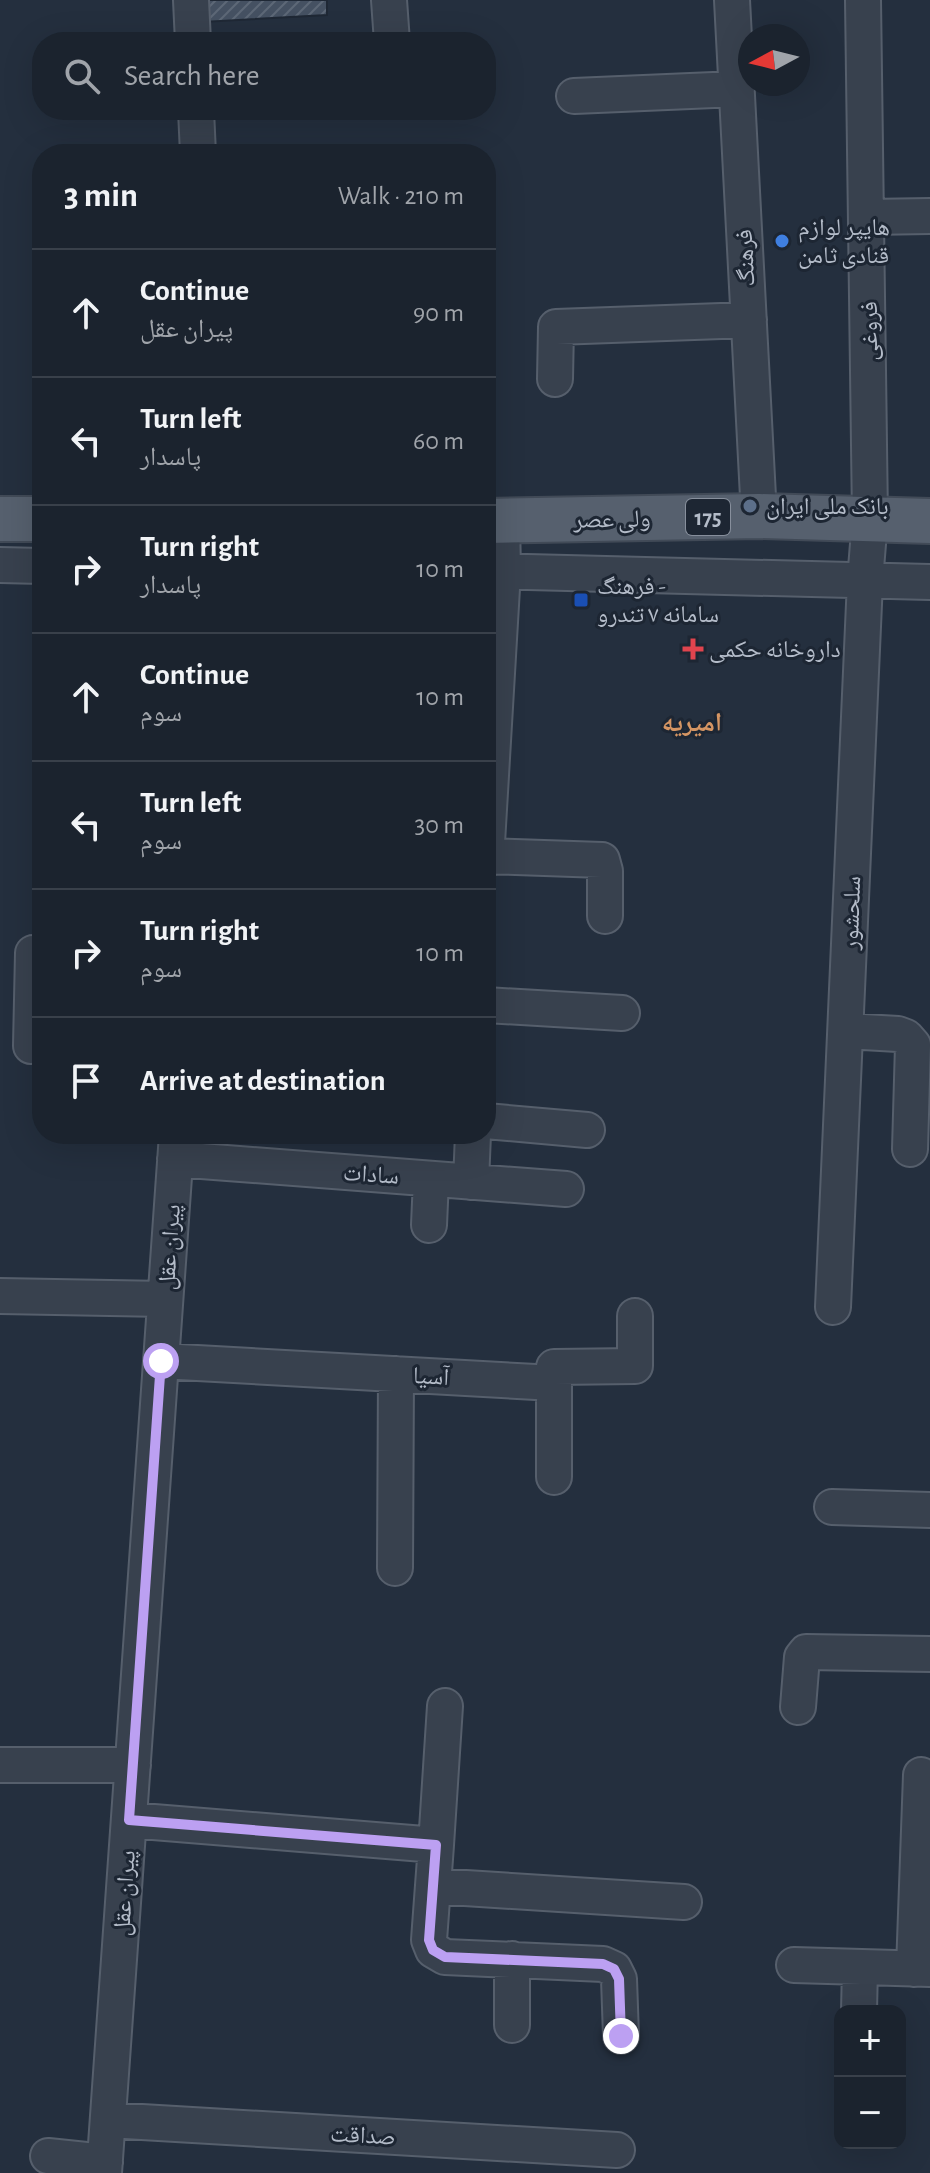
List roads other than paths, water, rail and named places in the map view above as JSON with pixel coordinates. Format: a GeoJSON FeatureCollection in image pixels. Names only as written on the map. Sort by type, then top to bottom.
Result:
{"type":"FeatureCollection","features":[{"type":"Feature","properties":{"kind":"main road","name":"ولی عصر"},"geometry":{"type":"LineString","coordinates":[[496,521],[759,516],[930,521]]}},
{"type":"Feature","properties":{"kind":"main road"},"geometry":{"type":"LineString","coordinates":[[0,519],[32,519]]}},
{"type":"Feature","properties":{"kind":"street"},"geometry":{"type":"LineString","coordinates":[[191,0],[193,32]]}},
{"type":"Feature","properties":{"kind":"street"},"geometry":{"type":"LineString","coordinates":[[389,0],[391,32]]}},
{"type":"Feature","properties":{"kind":"street","name":"فرهنگ"},"geometry":{"type":"LineString","coordinates":[[732,0],[759,516]]}},
{"type":"Feature","properties":{"kind":"street","name":"فروغی"},"geometry":{"type":"LineString","coordinates":[[863,0],[870,519]]}},
{"type":"Feature","properties":{"kind":"street"},"geometry":{"type":"LineString","coordinates":[[574,96],[737,89]]}},
{"type":"Feature","properties":{"kind":"street"},"geometry":{"type":"LineString","coordinates":[[196,120],[198,144]]}},
{"type":"Feature","properties":{"kind":"street"},"geometry":{"type":"LineString","coordinates":[[868,217],[930,216]]}},
{"type":"Feature","properties":{"kind":"street"},"geometry":{"type":"LineString","coordinates":[[555,379],[556,327],[749,320]]}},
{"type":"Feature","properties":{"kind":"street","name":"سلحشور"},"geometry":{"type":"LineString","coordinates":[[833,1307],[870,519]]}},
{"type":"Feature","properties":{"kind":"street"},"geometry":{"type":"LineString","coordinates":[[0,565],[32,566]]}},
{"type":"Feature","properties":{"kind":"street"},"geometry":{"type":"LineString","coordinates":[[496,571],[930,582]]}},
{"type":"Feature","properties":{"kind":"street"},"geometry":{"type":"LineString","coordinates":[[496,858],[602,860],[605,871],[605,916]]}},
{"type":"Feature","properties":{"kind":"street"},"geometry":{"type":"LineString","coordinates":[[31,1046],[32,1000]]}},
{"type":"Feature","properties":{"kind":"street"},"geometry":{"type":"LineString","coordinates":[[496,1006],[622,1013]]}},
{"type":"Feature","properties":{"kind":"street"},"geometry":{"type":"LineString","coordinates":[[846,1031],[898,1034],[913,1045],[910,1149]]}},
{"type":"Feature","properties":{"kind":"street"},"geometry":{"type":"LineString","coordinates":[[496,1122],[587,1130]]}},
{"type":"Feature","properties":{"kind":"street"},"geometry":{"type":"LineString","coordinates":[[471,1182],[473,1144]]}},
{"type":"Feature","properties":{"kind":"street","name":"سادات"},"geometry":{"type":"LineString","coordinates":[[176,1147],[431,1179],[566,1189]]}},
{"type":"Feature","properties":{"kind":"street","name":"پیران عقل"},"geometry":{"type":"LineString","coordinates":[[104,2168],[176,1147]]}},
{"type":"Feature","properties":{"kind":"street"},"geometry":{"type":"LineString","coordinates":[[429,1225],[431,1179]]}},
{"type":"Feature","properties":{"kind":"street"},"geometry":{"type":"LineString","coordinates":[[0,1296],[165,1299]]}},
{"type":"Feature","properties":{"kind":"street"},"geometry":{"type":"LineString","coordinates":[[554,1477],[554,1367],[635,1366],[635,1316]]}},
{"type":"Feature","properties":{"kind":"street","name":"آسیا"},"geometry":{"type":"LineString","coordinates":[[161,1361],[554,1383]]}},
{"type":"Feature","properties":{"kind":"street"},"geometry":{"type":"LineString","coordinates":[[395,1568],[396,1374]]}},
{"type":"Feature","properties":{"kind":"street"},"geometry":{"type":"LineString","coordinates":[[832,1507],[930,1510]]}},
{"type":"Feature","properties":{"kind":"street"},"geometry":{"type":"LineString","coordinates":[[798,1707],[802,1657],[806,1652],[930,1654]]}},
{"type":"Feature","properties":{"kind":"street"},"geometry":{"type":"LineString","coordinates":[[445,1706],[429,1940],[433,1950],[445,1957],[603,1964],[614,1969],[619,1979],[621,2036]]}},
{"type":"Feature","properties":{"kind":"street"},"geometry":{"type":"LineString","coordinates":[[0,1765],[133,1765]]}},
{"type":"Feature","properties":{"kind":"street"},"geometry":{"type":"LineString","coordinates":[[794,1965],[922,1969],[921,1775]]}},
{"type":"Feature","properties":{"kind":"street"},"geometry":{"type":"LineString","coordinates":[[129,1820],[436,1845]]}},
{"type":"Feature","properties":{"kind":"street"},"geometry":{"type":"LineString","coordinates":[[434,1886],[684,1902]]}},
{"type":"Feature","properties":{"kind":"street"},"geometry":{"type":"LineString","coordinates":[[512,1959],[512,2025]]}},
{"type":"Feature","properties":{"kind":"street"},"geometry":{"type":"LineString","coordinates":[[859,2005],[860,1967]]}},
{"type":"Feature","properties":{"kind":"street","name":"صداقت"},"geometry":{"type":"LineString","coordinates":[[108,2120],[617,2150]]}},
{"type":"Feature","properties":{"kind":"street"},"geometry":{"type":"LineString","coordinates":[[48,2156],[104,2168]]}},
{"type":"Feature","properties":{"kind":"place","name":"هایپر لوازم قنادی ثامن"},"geometry":{"type":"Point","coordinates":[782,241]}},
{"type":"Feature","properties":{"kind":"place","name":"بانک ملی ایران"},"geometry":{"type":"Point","coordinates":[750,506]}},
{"type":"Feature","properties":{"kind":"place","name":"فرهنگ - سامانه ۷ تندرو"},"geometry":{"type":"Point","coordinates":[581,600]}},
{"type":"Feature","properties":{"kind":"place","name":"داروخانه حکمی"},"geometry":{"type":"Point","coordinates":[693,649]}},
{"type":"Feature","properties":{"kind":"district","name":"امیریه"},"geometry":{"type":"Point","coordinates":[692,722]}}]}
